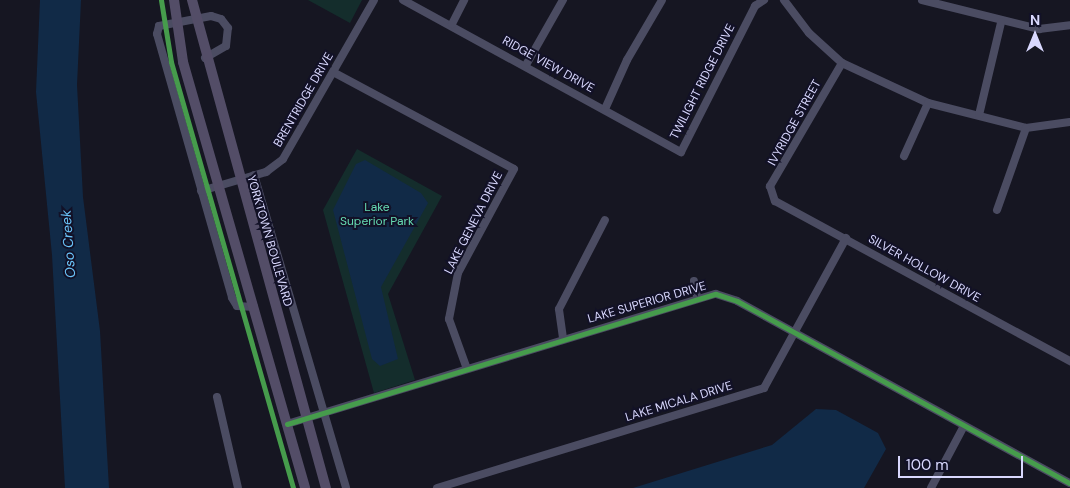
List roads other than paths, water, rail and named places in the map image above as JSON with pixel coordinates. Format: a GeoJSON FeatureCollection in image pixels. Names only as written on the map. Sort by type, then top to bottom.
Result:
{"type":"FeatureCollection","features":[{"type":"Feature","properties":{"kind":"main road"},"geometry":{"type":"LineString","coordinates":[[174,0],[176,21],[218,187],[305,488]]}},
{"type":"Feature","properties":{"kind":"main road","name":"YORKTOWN BOULEVARD"},"geometry":{"type":"LineString","coordinates":[[192,0],[205,58],[326,488]]}},
{"type":"Feature","properties":{"kind":"street","name":"BRENTRIDGE DRIVE"},"geometry":{"type":"LineString","coordinates":[[202,191],[218,187],[238,178],[254,175],[283,159],[374,0]]}},
{"type":"Feature","properties":{"kind":"street","name":"RIDGE VIEW DRIVE"},"geometry":{"type":"LineString","coordinates":[[402,0],[452,24],[680,152]]}},
{"type":"Feature","properties":{"kind":"street"},"geometry":{"type":"LineString","coordinates":[[452,24],[464,0]]}},
{"type":"Feature","properties":{"kind":"street"},"geometry":{"type":"LineString","coordinates":[[526,65],[563,0]]}},
{"type":"Feature","properties":{"kind":"street"},"geometry":{"type":"LineString","coordinates":[[605,110],[627,60],[662,0]]}},
{"type":"Feature","properties":{"kind":"street","name":"TWILIGHT RIDGE DRIVE"},"geometry":{"type":"LineString","coordinates":[[680,152],[755,6],[764,0]]}},
{"type":"Feature","properties":{"kind":"street"},"geometry":{"type":"LineString","coordinates":[[784,0],[809,34],[842,63],[928,103],[1026,128],[1070,122]]}},
{"type":"Feature","properties":{"kind":"street"},"geometry":{"type":"LineString","coordinates":[[922,0],[1001,22],[1039,29],[1070,25]]}},
{"type":"Feature","properties":{"kind":"street"},"geometry":{"type":"LineString","coordinates":[[205,58],[226,46],[228,28],[211,16],[176,21],[159,26],[157,34],[232,298],[236,306],[254,307]]}},
{"type":"Feature","properties":{"kind":"street"},"geometry":{"type":"LineString","coordinates":[[979,115],[1001,22]]}},
{"type":"Feature","properties":{"kind":"street","name":"IVYRIDGE STREET"},"geometry":{"type":"LineString","coordinates":[[770,194],[842,63]]}},
{"type":"Feature","properties":{"kind":"street","name":"LAKE GENEVA DRIVE"},"geometry":{"type":"LineString","coordinates":[[333,72],[514,169],[458,273],[449,318],[466,369]]}},
{"type":"Feature","properties":{"kind":"street"},"geometry":{"type":"LineString","coordinates":[[904,156],[928,103]]}},
{"type":"Feature","properties":{"kind":"street"},"geometry":{"type":"LineString","coordinates":[[997,210],[1026,128]]}},
{"type":"Feature","properties":{"kind":"street"},"geometry":{"type":"LineString","coordinates":[[254,175],[322,413],[346,488]]}},
{"type":"Feature","properties":{"kind":"street","name":"SILVER HOLLOW DRIVE"},"geometry":{"type":"LineString","coordinates":[[770,194],[1070,362]]}},
{"type":"Feature","properties":{"kind":"street"},"geometry":{"type":"LineString","coordinates":[[563,338],[559,309],[605,220]]}},
{"type":"Feature","properties":{"kind":"street","name":"LAKE MICALA DRIVE"},"geometry":{"type":"LineString","coordinates":[[437,488],[764,388],[796,334],[846,238]]}},
{"type":"Feature","properties":{"kind":"street","name":"LAKE SUPERIOR DRIVE"},"geometry":{"type":"LineString","coordinates":[[694,281],[697,297]]}},
{"type":"Feature","properties":{"kind":"street","name":"LAKE SUPERIOR DRIVE"},"geometry":{"type":"LineString","coordinates":[[287,424],[697,297],[716,294],[738,301],[1070,483]]}},
{"type":"Feature","properties":{"kind":"street"},"geometry":{"type":"LineString","coordinates":[[216,397],[238,488]]}},
{"type":"Feature","properties":{"kind":"street"},"geometry":{"type":"LineString","coordinates":[[931,488],[964,426]]}},
{"type":"Feature","properties":{"kind":"street"},"geometry":{"type":"LineString","coordinates":[[466,479],[469,488]]}},
{"type":"Feature","properties":{"kind":"water","name":"Oso Creek"},"geometry":{"type":"Polygon","coordinates":[[[40,0],[81,0],[77,85],[83,197],[100,331],[109,488],[65,488],[52,255],[36,92],[40,0]]]}},
{"type":"Feature","properties":{"kind":"water","name":"Lake Superior Park"},"geometry":{"type":"Polygon","coordinates":[[[365,160],[421,193],[428,203],[381,287],[398,359],[380,366],[372,359],[333,210],[356,164],[365,160]]]}},
{"type":"Feature","properties":{"kind":"water"},"geometry":{"type":"Polygon","coordinates":[[[816,409],[836,410],[878,433],[886,449],[864,488],[633,488],[772,445],[816,409]]]}}]}
